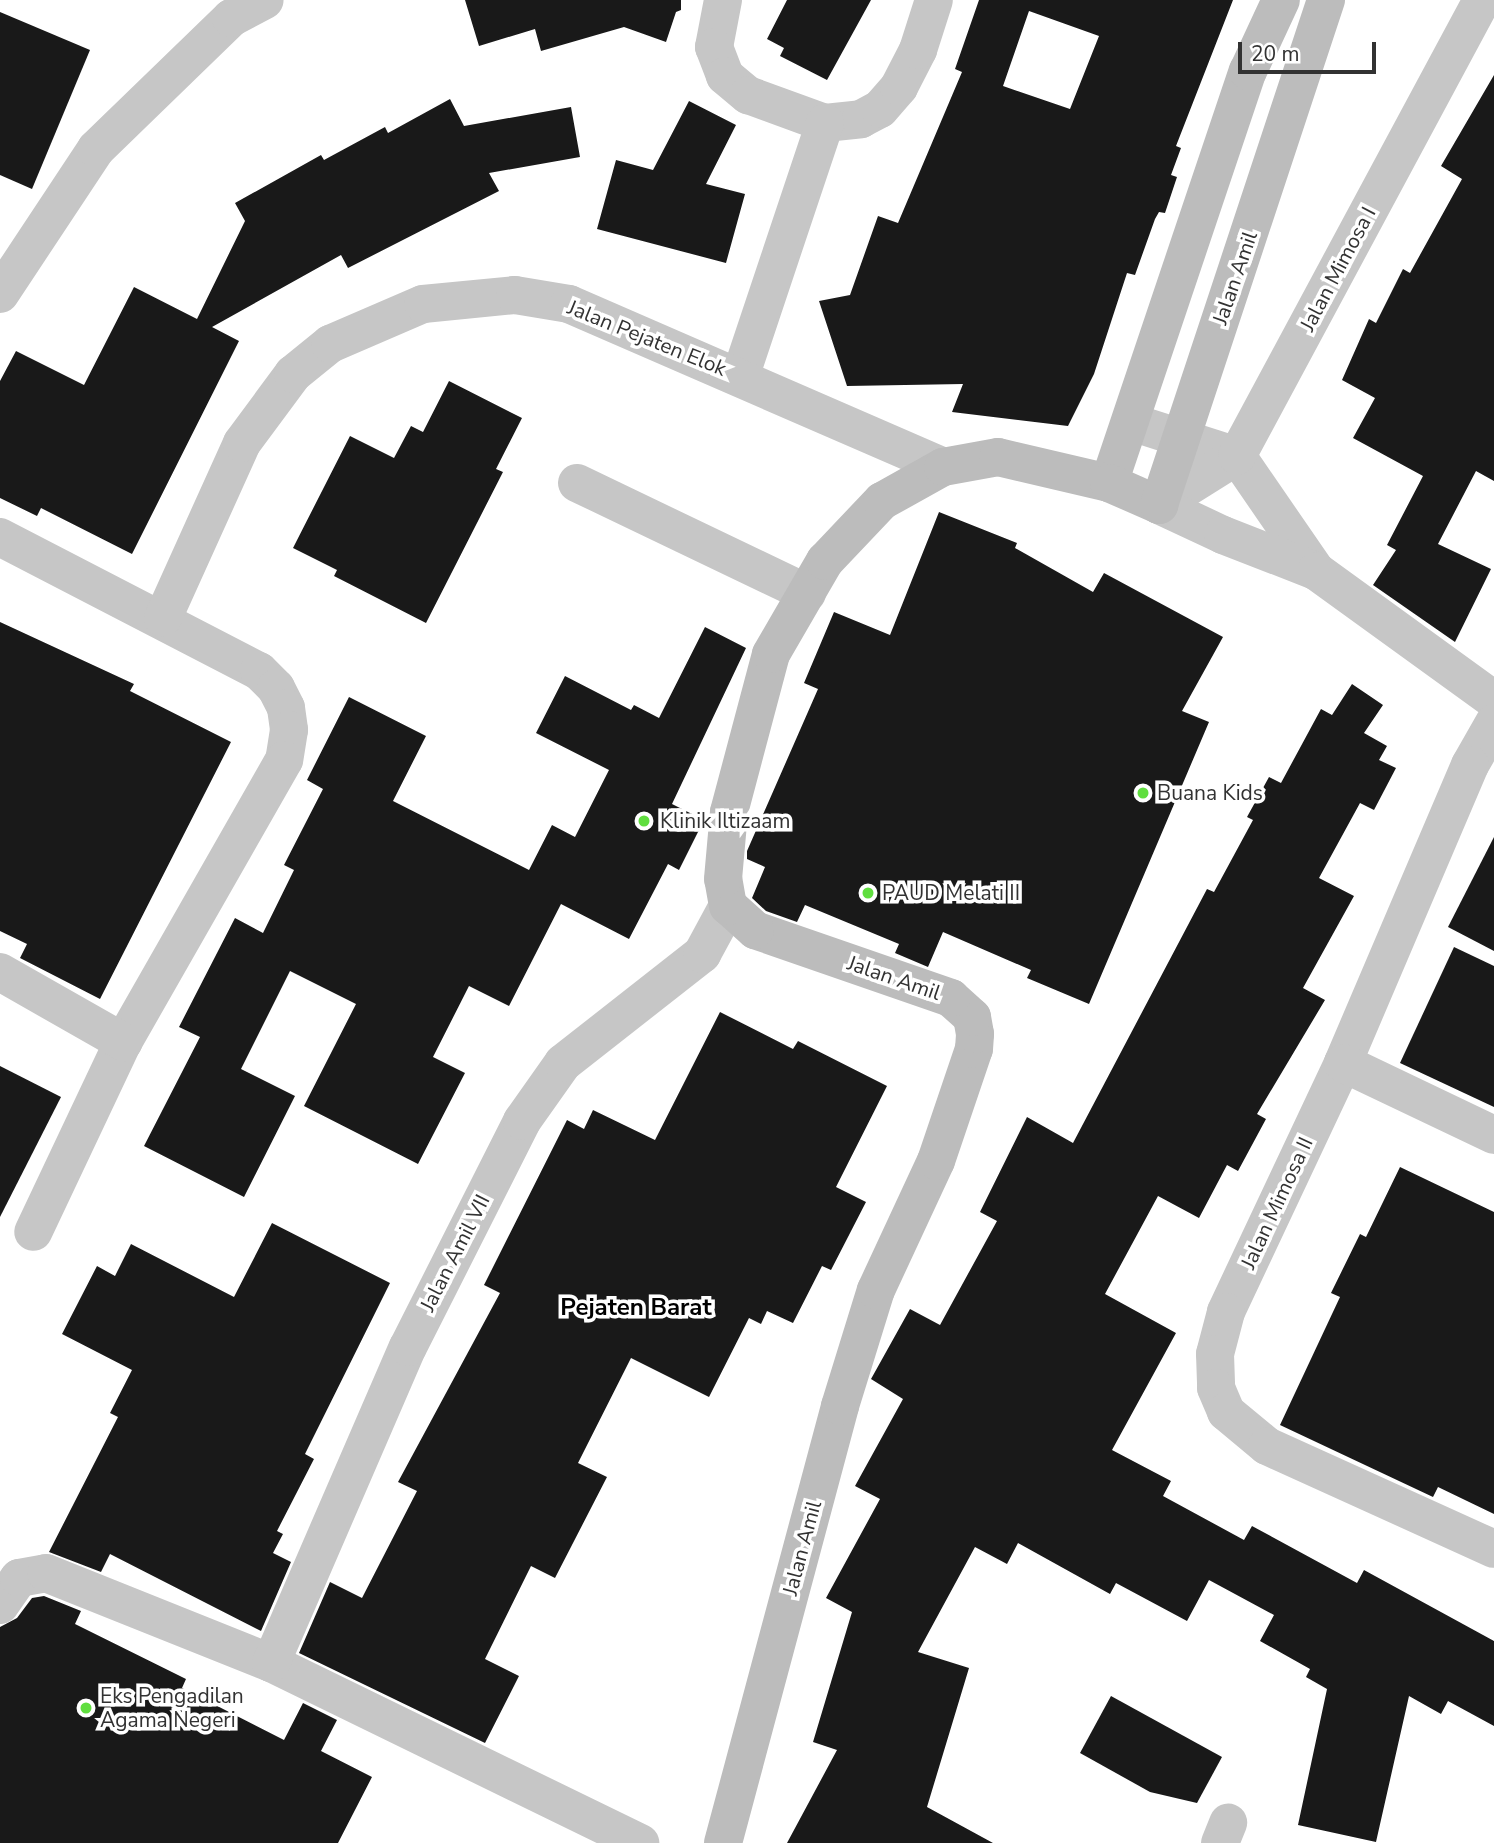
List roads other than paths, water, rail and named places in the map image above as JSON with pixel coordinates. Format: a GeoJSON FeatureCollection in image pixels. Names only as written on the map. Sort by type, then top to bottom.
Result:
{"type":"FeatureCollection","features":[{"type":"Feature","properties":{"kind":"street"},"geometry":{"type":"LineString","coordinates":[[0,294],[96,149],[231,18],[265,0]]}},
{"type":"Feature","properties":{"kind":"street"},"geometry":{"type":"LineString","coordinates":[[723,0],[714,47],[725,76],[748,95],[825,123],[861,119],[880,109],[899,87],[918,50],[934,0]]}},
{"type":"Feature","properties":{"kind":"street"},"geometry":{"type":"LineString","coordinates":[[1109,484],[1248,71],[1281,0]]}},
{"type":"Feature","properties":{"kind":"street","name":"Jalan Amil"},"geometry":{"type":"LineString","coordinates":[[1159,505],[1326,0]]}},
{"type":"Feature","properties":{"kind":"street","name":"Jalan Mimosa I"},"geometry":{"type":"LineString","coordinates":[[1159,505],[1237,456],[1482,0]]}},
{"type":"Feature","properties":{"kind":"street"},"geometry":{"type":"LineString","coordinates":[[740,376],[825,123]]}},
{"type":"Feature","properties":{"kind":"street","name":"Jalan Pejaten Elok"},"geometry":{"type":"LineString","coordinates":[[163,618],[242,443],[293,374],[330,344],[370,324],[423,303],[515,295],[569,304],[740,376],[943,467]]}},
{"type":"Feature","properties":{"kind":"street"},"geometry":{"type":"LineString","coordinates":[[1131,422],[1181,434],[1237,456],[1317,571]]}},
{"type":"Feature","properties":{"kind":"street"},"geometry":{"type":"LineString","coordinates":[[728,906],[723,879],[725,839],[756,700],[771,654],[825,561],[882,501],[943,467],[998,457],[1109,484],[1223,535],[1317,571],[1494,700]]}},
{"type":"Feature","properties":{"kind":"street"},"geometry":{"type":"LineString","coordinates":[[577,483],[807,593]]}},
{"type":"Feature","properties":{"kind":"street"},"geometry":{"type":"LineString","coordinates":[[0,537],[163,618],[259,671],[281,698],[289,730],[284,760],[122,1042],[33,1232]]}},
{"type":"Feature","properties":{"kind":"street","name":"Jalan Mimosa II"},"geometry":{"type":"LineString","coordinates":[[1494,723],[1470,765],[1343,1063],[1226,1312],[1215,1354],[1216,1388],[1226,1412],[1267,1446],[1494,1549]]}},
{"type":"Feature","properties":{"kind":"street","name":"Jalan Amil"},"geometry":{"type":"LineString","coordinates":[[723,1843],[840,1406],[876,1290],[936,1161],[974,1049],[975,1034],[972,1017],[951,998],[755,930],[728,906]]}},
{"type":"Feature","properties":{"kind":"street","name":"Jalan Amil VII"},"geometry":{"type":"LineString","coordinates":[[271,1664],[408,1347],[522,1121],[563,1063],[702,954],[728,906]]}},
{"type":"Feature","properties":{"kind":"street"},"geometry":{"type":"LineString","coordinates":[[0,972],[122,1042]]}},
{"type":"Feature","properties":{"kind":"street"},"geometry":{"type":"LineString","coordinates":[[1343,1063],[1494,1135]]}},
{"type":"Feature","properties":{"kind":"street"},"geometry":{"type":"LineString","coordinates":[[0,1605],[19,1578],[46,1573],[271,1664],[640,1843]]}},
{"type":"Feature","properties":{"kind":"place","name":"Buana Kids"},"geometry":{"type":"Point","coordinates":[1143,793]}},
{"type":"Feature","properties":{"kind":"place","name":"Klinik Iltizaam"},"geometry":{"type":"Point","coordinates":[644,821]}},
{"type":"Feature","properties":{"kind":"place","name":"PAUD Melati II"},"geometry":{"type":"Point","coordinates":[868,893]}},
{"type":"Feature","properties":{"kind":"place","name":"Eks Pengadilan Agama Negeri"},"geometry":{"type":"Point","coordinates":[86,1708]}},
{"type":"Feature","properties":{"kind":"district","name":"Pejaten Barat"},"geometry":{"type":"Point","coordinates":[636,1308]}}]}
